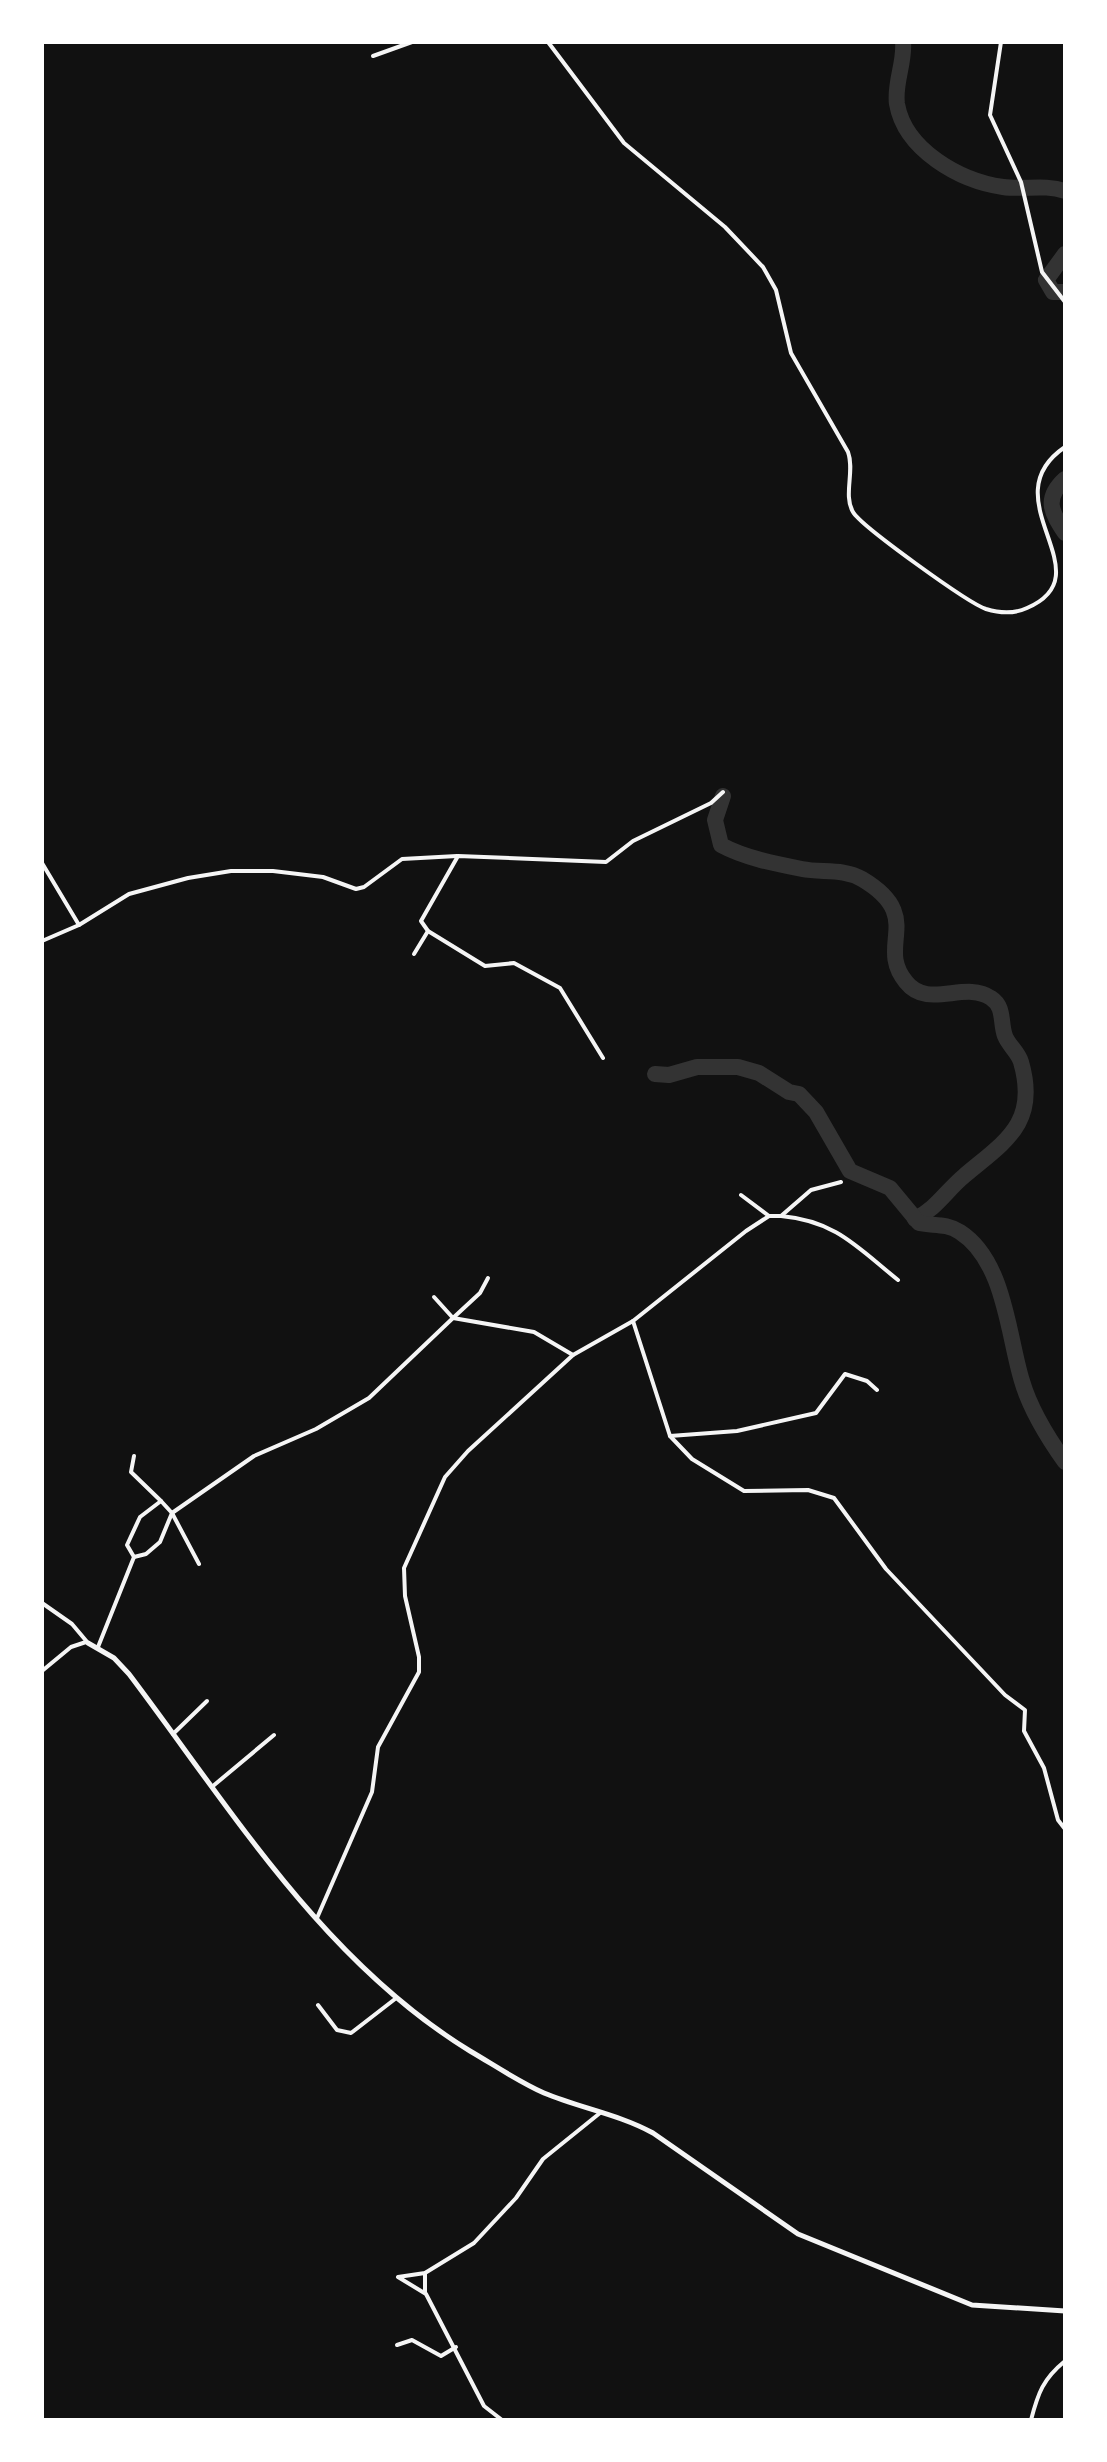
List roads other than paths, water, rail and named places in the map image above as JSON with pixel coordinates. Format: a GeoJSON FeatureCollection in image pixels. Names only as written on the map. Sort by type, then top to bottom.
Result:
{"type":"FeatureCollection","features":[{"type":"Feature","properties":{"kind":"street"},"geometry":{"type":"LineString","coordinates":[[373,56],[412,42]]}},
{"type":"Feature","properties":{"kind":"street"},"geometry":{"type":"LineString","coordinates":[[548,42],[624,143],[725,227],[772,280],[791,353],[848,452],[852,463],[850,505],[864,524],[974,603],[1009,613],[1027,608],[1043,599],[1059,574],[1059,561],[1037,503],[1046,467],[1065,447]]}},
{"type":"Feature","properties":{"kind":"street"},"geometry":{"type":"LineString","coordinates":[[1001,42],[990,115],[1021,182],[1042,272],[1065,302]]}},
{"type":"Feature","properties":{"kind":"street"},"geometry":{"type":"LineString","coordinates":[[42,941],[79,925],[129,894],[188,878],[231,871],[273,871],[323,877],[356,889],[364,887],[402,859],[458,856],[606,862],[633,841],[711,803],[723,792]]}},
{"type":"Feature","properties":{"kind":"street"},"geometry":{"type":"LineString","coordinates":[[458,856],[421,921],[428,931],[485,966],[514,963],[560,988],[603,1058]]}},
{"type":"Feature","properties":{"kind":"street"},"geometry":{"type":"LineString","coordinates":[[42,863],[79,925]]}},
{"type":"Feature","properties":{"kind":"street"},"geometry":{"type":"LineString","coordinates":[[414,954],[428,931]]}},
{"type":"Feature","properties":{"kind":"street"},"geometry":{"type":"LineString","coordinates":[[781,1216],[811,1190],[841,1182]]}},
{"type":"Feature","properties":{"kind":"street"},"geometry":{"type":"LineString","coordinates":[[741,1195],[769,1216]]}},
{"type":"Feature","properties":{"kind":"street"},"geometry":{"type":"LineString","coordinates":[[317,1918],[372,1792],[378,1747],[419,1672],[419,1657],[405,1596],[406,1558],[452,1468],[573,1355],[633,1321],[696,1267],[769,1216],[828,1226],[898,1280]]}},
{"type":"Feature","properties":{"kind":"street"},"geometry":{"type":"LineString","coordinates":[[134,1557],[146,1554],[160,1542],[172,1513],[254,1456],[316,1429],[369,1398],[480,1293],[488,1278]]}},
{"type":"Feature","properties":{"kind":"street"},"geometry":{"type":"LineString","coordinates":[[434,1297],[453,1318],[534,1332],[573,1355]]}},
{"type":"Feature","properties":{"kind":"street"},"geometry":{"type":"LineString","coordinates":[[633,1321],[670,1436],[692,1459],[744,1491],[808,1490],[834,1498],[886,1569],[1005,1695],[1025,1710],[1024,1731],[1044,1768],[1058,1820],[1065,1829]]}},
{"type":"Feature","properties":{"kind":"street"},"geometry":{"type":"LineString","coordinates":[[670,1436],[737,1431],[816,1413],[845,1374],[867,1381],[877,1390]]}},
{"type":"Feature","properties":{"kind":"street"},"geometry":{"type":"LineString","coordinates":[[134,1456],[131,1472],[172,1513],[199,1564]]}},
{"type":"Feature","properties":{"kind":"street"},"geometry":{"type":"LineString","coordinates":[[134,1557],[127,1545],[134,1526],[161,1501]]}},
{"type":"Feature","properties":{"kind":"street"},"geometry":{"type":"LineString","coordinates":[[98,1647],[134,1557]]}},
{"type":"Feature","properties":{"kind":"street"},"geometry":{"type":"LineString","coordinates":[[42,1603],[72,1624],[88,1643],[98,1647],[129,1674],[250,1840],[317,1918],[395,1999],[459,2044],[542,2092],[602,2111],[664,2139],[798,2234],[972,2305],[1065,2311]]}},
{"type":"Feature","properties":{"kind":"street"},"geometry":{"type":"LineString","coordinates":[[42,1671],[71,1647],[88,1643]]}},
{"type":"Feature","properties":{"kind":"street"},"geometry":{"type":"LineString","coordinates":[[173,1734],[207,1701]]}},
{"type":"Feature","properties":{"kind":"street"},"geometry":{"type":"LineString","coordinates":[[213,1786],[274,1735]]}},
{"type":"Feature","properties":{"kind":"street"},"geometry":{"type":"LineString","coordinates":[[318,2005],[337,2030],[351,2033],[395,1999]]}},
{"type":"Feature","properties":{"kind":"street"},"geometry":{"type":"LineString","coordinates":[[426,2294],[398,2277],[425,2273],[474,2243],[516,2198],[543,2159],[585,2129],[602,2111]]}},
{"type":"Feature","properties":{"kind":"street"},"geometry":{"type":"LineString","coordinates":[[425,2273],[423,2283],[426,2294],[484,2406],[502,2420]]}},
{"type":"Feature","properties":{"kind":"street"},"geometry":{"type":"LineString","coordinates":[[397,2345],[412,2340],[441,2356],[456,2347]]}},
{"type":"Feature","properties":{"kind":"street"},"geometry":{"type":"LineString","coordinates":[[1031,2420],[1046,2376],[1065,2361]]}},
{"type":"Feature","properties":{"kind":"waterway"},"geometry":{"type":"LineString","coordinates":[[903,42],[897,104],[902,121],[923,149],[953,170],[986,184],[1065,191]]}},
{"type":"Feature","properties":{"kind":"waterway"},"geometry":{"type":"LineString","coordinates":[[1065,254],[1046,280],[1053,292],[1065,292]]}},
{"type":"Feature","properties":{"kind":"waterway"},"geometry":{"type":"LineString","coordinates":[[1065,479],[1052,500],[1053,512],[1065,533]]}},
{"type":"Feature","properties":{"kind":"waterway"},"geometry":{"type":"LineString","coordinates":[[723,796],[715,820],[721,845],[771,863],[847,873],[862,879],[892,906],[896,919],[895,956],[906,982],[925,994],[981,993],[998,1006],[1005,1036],[1021,1062],[1025,1083],[1021,1116],[1014,1130],[992,1153],[915,1219]]}},
{"type":"Feature","properties":{"kind":"waterway"},"geometry":{"type":"LineString","coordinates":[[655,1074],[669,1075],[697,1067],[738,1067],[759,1073],[789,1092],[799,1094],[816,1112],[850,1171],[890,1188],[919,1223],[955,1229],[975,1245],[996,1280],[1030,1402],[1065,1462]]}}]}
